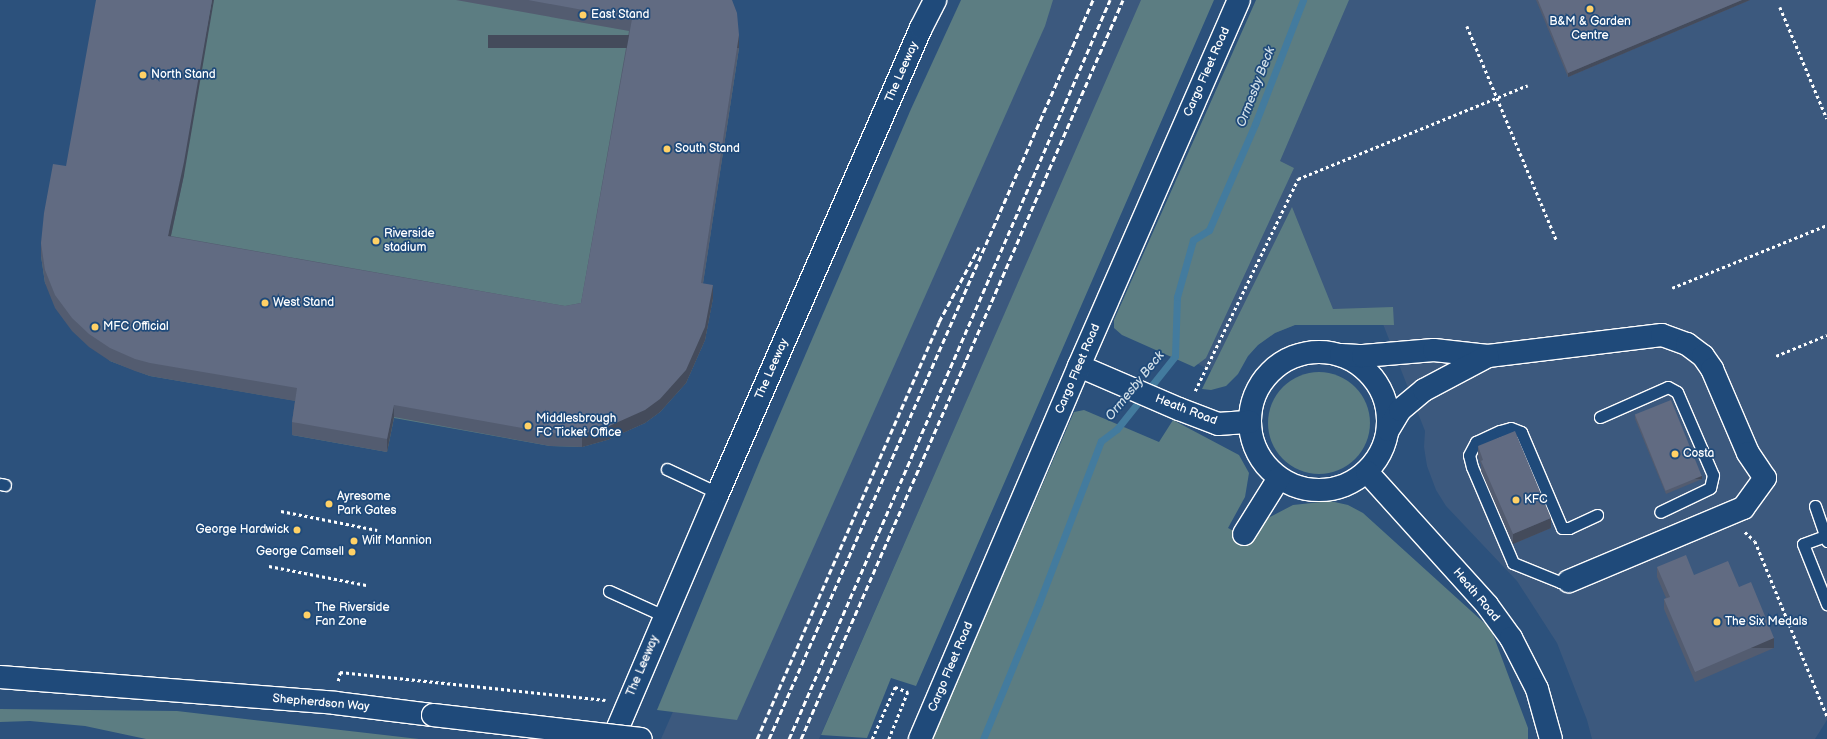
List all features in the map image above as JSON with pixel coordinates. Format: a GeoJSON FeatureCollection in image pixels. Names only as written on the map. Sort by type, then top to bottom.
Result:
{"type":"FeatureCollection","features":[{"type":"Feature","properties":{"kind":"street","name":"The Leeway"},"geometry":{"type":"LineString","coordinates":[[613,739],[664,616],[921,28],[935,0]]}},
{"type":"Feature","properties":{"kind":"street","name":"Cargo Fleet Road"},"geometry":{"type":"LineString","coordinates":[[920,739],[1079,366],[1239,0]]}},
{"type":"Feature","properties":{"kind":"street"},"geometry":{"type":"LineString","coordinates":[[1488,356],[1424,390],[1400,410],[1388,430],[1381,453],[1366,472],[1347,485],[1324,491],[1300,488],[1279,478],[1264,463],[1254,444],[1250,422],[1255,396],[1269,374],[1290,359],[1315,352],[1363,356],[1434,350],[1488,356],[1662,335],[1687,344],[1703,356],[1712,369],[1748,453],[1765,478],[1743,508],[1569,581]]}},
{"type":"Feature","properties":{"kind":"street"},"geometry":{"type":"LineString","coordinates":[[1341,355],[1362,367],[1378,384],[1387,406],[1388,430]]}},
{"type":"Feature","properties":{"kind":"street","name":"Heath Road"},"geometry":{"type":"LineString","coordinates":[[1079,366],[1218,424],[1250,422]]}},
{"type":"Feature","properties":{"kind":"street","name":"Heath Road"},"geometry":{"type":"LineString","coordinates":[[1366,472],[1487,605],[1511,638],[1537,689],[1551,739]]}},
{"type":"Feature","properties":{"kind":"street"},"geometry":{"type":"LineString","coordinates":[[1244,534],[1279,478]]}},
{"type":"Feature","properties":{"kind":"street","name":"Shepherdson Way"},"geometry":{"type":"LineString","coordinates":[[0,677],[335,703],[640,739]]}},
{"type":"Feature","properties":{"kind":"lane"},"geometry":{"type":"LineString","coordinates":[[1600,416],[1668,387],[1677,392],[1713,476],[1710,488],[1660,512]]}},
{"type":"Feature","properties":{"kind":"lane"},"geometry":{"type":"LineString","coordinates":[[1569,581],[1560,582],[1513,562],[1472,467],[1469,456],[1476,442],[1500,431],[1511,428],[1521,432],[1562,528],[1569,528],[1597,515]]}},
{"type":"Feature","properties":{"kind":"lane"},"geometry":{"type":"LineString","coordinates":[[667,469],[718,493]]}},
{"type":"Feature","properties":{"kind":"lane"},"geometry":{"type":"LineString","coordinates":[[1815,506],[1826,538],[1803,544],[1827,604]]}},
{"type":"Feature","properties":{"kind":"lane"},"geometry":{"type":"LineString","coordinates":[[608,591],[664,616]]}},
{"type":"Feature","properties":{"kind":"path"},"geometry":{"type":"LineString","coordinates":[[1780,7],[1827,119]]}},
{"type":"Feature","properties":{"kind":"path"},"geometry":{"type":"LineString","coordinates":[[1467,26],[1557,241]]}},
{"type":"Feature","properties":{"kind":"path"},"geometry":{"type":"LineString","coordinates":[[1182,410],[1298,179],[1528,85]]}},
{"type":"Feature","properties":{"kind":"path"},"geometry":{"type":"LineString","coordinates":[[1672,288],[1827,225]]}},
{"type":"Feature","properties":{"kind":"path"},"geometry":{"type":"LineString","coordinates":[[1776,356],[1827,335]]}},
{"type":"Feature","properties":{"kind":"path"},"geometry":{"type":"LineString","coordinates":[[281,511],[377,530]]}},
{"type":"Feature","properties":{"kind":"path"},"geometry":{"type":"LineString","coordinates":[[1728,514],[1735,532],[1745,532],[1755,541],[1827,716]]}},
{"type":"Feature","properties":{"kind":"path"},"geometry":{"type":"LineString","coordinates":[[269,566],[366,585]]}},
{"type":"Feature","properties":{"kind":"path"},"geometry":{"type":"LineString","coordinates":[[335,703],[340,672],[628,702]]}},
{"type":"Feature","properties":{"kind":"path"},"geometry":{"type":"LineString","coordinates":[[872,739],[895,687],[908,692],[889,739]]}},
{"type":"Feature","properties":{"kind":"shaded area"},"geometry":{"type":"Polygon","coordinates":[[[985,0],[1142,0],[819,739],[661,739],[985,0]]]}},
{"type":"Feature","properties":{"kind":"shaded area"},"geometry":{"type":"Polygon","coordinates":[[[1348,0],[1827,0],[1827,720],[1815,739],[1592,739],[1587,720],[1557,643],[1517,581],[1446,506],[1436,490],[1427,466],[1424,447],[1425,431],[1383,324],[1295,325],[1275,333],[1258,345],[1241,364],[1218,374],[1192,361],[1348,0]]]}},
{"type":"Feature","properties":{"kind":"green space","name":"Riverside stadium"},"geometry":{"type":"Polygon","coordinates":[[[98,0],[727,0],[737,26],[739,48],[701,296],[713,298],[705,340],[686,383],[660,412],[645,423],[607,440],[582,447],[550,446],[394,418],[387,452],[292,435],[297,401],[150,376],[110,361],[45,283],[41,256],[44,226],[66,179],[98,0]]]}},
{"type":"Feature","properties":{"kind":"green space"},"geometry":{"type":"Polygon","coordinates":[[[961,0],[1053,0],[1045,26],[737,720],[657,710],[761,458],[911,109],[961,0]]]}},
{"type":"Feature","properties":{"kind":"green space"},"geometry":{"type":"Polygon","coordinates":[[[1141,0],[1214,0],[916,686],[891,678],[867,738],[821,735],[1141,0]]]}},
{"type":"Feature","properties":{"kind":"green space"},"geometry":{"type":"Polygon","coordinates":[[[1256,0],[1349,0],[1280,161],[1294,168],[1206,358],[1194,367],[1122,335],[1114,328],[1114,320],[1256,0]]]}},
{"type":"Feature","properties":{"kind":"green space"},"geometry":{"type":"Polygon","coordinates":[[[1292,207],[1333,309],[1393,307],[1394,325],[1295,325],[1275,333],[1258,345],[1248,356],[1238,374],[1226,386],[1211,390],[1202,389],[1292,207]]]}},
{"type":"Feature","properties":{"kind":"green space"},"geometry":{"type":"Polygon","coordinates":[[[1319,372],[1329,373],[1348,380],[1362,394],[1369,413],[1369,433],[1362,452],[1348,466],[1329,473],[1319,474],[1309,473],[1290,466],[1276,452],[1269,433],[1268,423],[1269,413],[1276,394],[1290,380],[1309,373],[1319,372]]]}},
{"type":"Feature","properties":{"kind":"green space"},"geometry":{"type":"Polygon","coordinates":[[[1084,410],[1159,442],[1173,420],[1239,455],[1249,473],[1245,497],[1228,528],[1251,540],[1268,518],[1293,505],[1330,501],[1348,505],[1363,513],[1491,629],[1528,728],[1528,739],[932,739],[1074,412],[1084,410]]]}},
{"type":"Feature","properties":{"kind":"green space"},"geometry":{"type":"Polygon","coordinates":[[[0,709],[177,711],[419,739],[146,739],[85,726],[30,721],[0,722],[0,709]]]}},
{"type":"Feature","properties":{"kind":"building","name":"West Stand"},"geometry":{"type":"Polygon","coordinates":[[[96,0],[212,0],[184,162],[168,236],[565,306],[581,303],[632,19],[528,0],[732,0],[737,13],[739,35],[701,283],[713,285],[705,327],[686,370],[660,399],[645,410],[607,427],[582,434],[550,433],[394,405],[387,439],[292,422],[297,388],[150,363],[135,359],[110,348],[89,334],[72,318],[55,295],[45,270],[41,243],[44,213],[53,164],[66,166],[96,0]]]}},
{"type":"Feature","properties":{"kind":"building"},"geometry":{"type":"Polygon","coordinates":[[[1538,0],[1742,0],[1568,73],[1538,0]]]}},
{"type":"Feature","properties":{"kind":"building","name":"Costa"},"geometry":{"type":"Polygon","coordinates":[[[1671,400],[1702,476],[1666,491],[1635,415],[1671,400]]]}},
{"type":"Feature","properties":{"kind":"building","name":"KFC"},"geometry":{"type":"Polygon","coordinates":[[[1515,431],[1551,518],[1513,534],[1481,461],[1483,460],[1478,446],[1515,431]]]}},
{"type":"Feature","properties":{"kind":"building","name":"The Six Medals"},"geometry":{"type":"Polygon","coordinates":[[[1686,555],[1694,575],[1728,561],[1739,587],[1751,582],[1774,638],[1695,672],[1664,599],[1670,597],[1657,567],[1686,555]]]}},
{"type":"Feature","properties":{"kind":"waterway","name":"Ormesby Beck"},"geometry":{"type":"LineString","coordinates":[[983,739],[1039,603],[1101,441],[1117,429],[1175,356],[1177,297],[1193,240],[1209,230],[1255,124],[1303,0]]}},
{"type":"Feature","properties":{"kind":"railway"},"geometry":{"type":"LineString","coordinates":[[769,739],[1093,0]]}},
{"type":"Feature","properties":{"kind":"railway"},"geometry":{"type":"LineString","coordinates":[[789,739],[1110,0]]}},
{"type":"Feature","properties":{"kind":"railway"},"geometry":{"type":"LineString","coordinates":[[801,739],[1123,0]]}},
{"type":"Feature","properties":{"kind":"railway"},"geometry":{"type":"LineString","coordinates":[[757,739],[939,322],[979,247]]}},
{"type":"Feature","properties":{"kind":"place","name":"B&M & Garden Centre"},"geometry":{"type":"Point","coordinates":[1590,9]}},
{"type":"Feature","properties":{"kind":"place","name":"East Stand"},"geometry":{"type":"Point","coordinates":[583,15]}},
{"type":"Feature","properties":{"kind":"place","name":"North Stand"},"geometry":{"type":"Point","coordinates":[143,75]}},
{"type":"Feature","properties":{"kind":"place","name":"South Stand"},"geometry":{"type":"Point","coordinates":[667,149]}},
{"type":"Feature","properties":{"kind":"place","name":"Riverside stadium"},"geometry":{"type":"Point","coordinates":[376,241]}},
{"type":"Feature","properties":{"kind":"place","name":"West Stand"},"geometry":{"type":"Point","coordinates":[265,303]}},
{"type":"Feature","properties":{"kind":"place","name":"MFC Official"},"geometry":{"type":"Point","coordinates":[95,327]}},
{"type":"Feature","properties":{"kind":"place","name":"Middlesbrough FC Ticket Office"},"geometry":{"type":"Point","coordinates":[528,426]}},
{"type":"Feature","properties":{"kind":"place","name":"Costa"},"geometry":{"type":"Point","coordinates":[1675,454]}},
{"type":"Feature","properties":{"kind":"place","name":"KFC"},"geometry":{"type":"Point","coordinates":[1516,500]}},
{"type":"Feature","properties":{"kind":"place","name":"Ayresome Park Gates"},"geometry":{"type":"Point","coordinates":[329,504]}},
{"type":"Feature","properties":{"kind":"place","name":"George Hardwick"},"geometry":{"type":"Point","coordinates":[297,530]}},
{"type":"Feature","properties":{"kind":"place","name":"Wilf Mannion"},"geometry":{"type":"Point","coordinates":[354,541]}},
{"type":"Feature","properties":{"kind":"place","name":"George Camsell"},"geometry":{"type":"Point","coordinates":[352,552]}},
{"type":"Feature","properties":{"kind":"place","name":"The Riverside Fan Zone"},"geometry":{"type":"Point","coordinates":[307,615]}},
{"type":"Feature","properties":{"kind":"place","name":"The Six Medals"},"geometry":{"type":"Point","coordinates":[1717,622]}}]}
